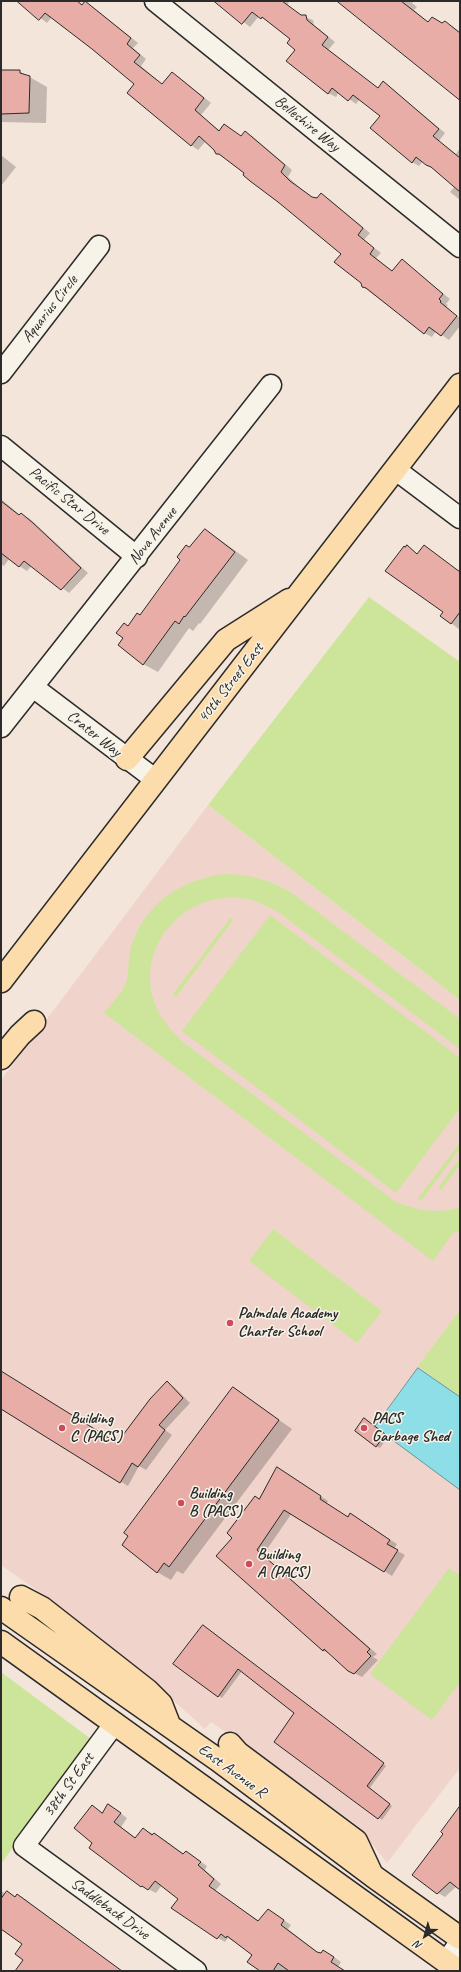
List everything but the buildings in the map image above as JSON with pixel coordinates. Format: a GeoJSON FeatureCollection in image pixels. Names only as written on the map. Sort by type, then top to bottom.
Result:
{"type":"FeatureCollection","features":[{"type":"Feature","properties":{"kind":"main road","name":"40th Street East"},"geometry":{"type":"LineString","coordinates":[[1,981],[460,385]]}},
{"type":"Feature","properties":{"kind":"main road"},"geometry":{"type":"LineString","coordinates":[[128,759],[226,640],[302,592]]}},
{"type":"Feature","properties":{"kind":"main road"},"geometry":{"type":"LineString","coordinates":[[1,1058],[20,1035],[34,1022]]}},
{"type":"Feature","properties":{"kind":"main road"},"geometry":{"type":"LineString","coordinates":[[21,1597],[42,1608],[148,1691],[161,1704],[170,1727]]}},
{"type":"Feature","properties":{"kind":"main road","name":"East Avenue R"},"geometry":{"type":"LineString","coordinates":[[1,1608],[170,1727],[224,1752],[373,1876],[460,1938]]}},
{"type":"Feature","properties":{"kind":"main road"},"geometry":{"type":"LineString","coordinates":[[1,1636],[23,1641],[185,1755],[200,1760],[224,1752]]}},
{"type":"Feature","properties":{"kind":"main road","name":"East Avenue R"},"geometry":{"type":"LineString","coordinates":[[1,1642],[452,1966]]}},
{"type":"Feature","properties":{"kind":"street","name":"Belleshire Way"},"geometry":{"type":"LineString","coordinates":[[155,1],[460,247]]}},
{"type":"Feature","properties":{"kind":"street","name":"Aquarius Circle"},"geometry":{"type":"LineString","coordinates":[[1,372],[99,246]]}},
{"type":"Feature","properties":{"kind":"street","name":"Nova Avenue"},"geometry":{"type":"LineString","coordinates":[[1,727],[137,557],[271,385]]}},
{"type":"Feature","properties":{"kind":"street","name":"Pacific Star Drive"},"geometry":{"type":"LineString","coordinates":[[1,446],[137,557]]}},
{"type":"Feature","properties":{"kind":"street"},"geometry":{"type":"LineString","coordinates":[[396,470],[460,518]]}},
{"type":"Feature","properties":{"kind":"street","name":"Crater Way"},"geometry":{"type":"LineString","coordinates":[[33,687],[156,780]]}},
{"type":"Feature","properties":{"kind":"street","name":"38th St East"},"geometry":{"type":"LineString","coordinates":[[24,1846],[115,1723]]}},
{"type":"Feature","properties":{"kind":"street","name":"Saddleback Drive"},"geometry":{"type":"LineString","coordinates":[[24,1846],[196,1971]]}},
{"type":"Feature","properties":{"kind":"street"},"geometry":{"type":"LineString","coordinates":[[452,1966],[460,1942]]}},
{"type":"Feature","properties":{"kind":"shaded area","name":"Palmdale Academy Charter School"},"geometry":{"type":"Polygon","coordinates":[[[208,805],[460,1000],[460,1768],[387,1863],[358,1826],[211,1722],[205,1729],[127,1659],[49,1599],[1,1565],[1,1080],[208,805]]]}},
{"type":"Feature","properties":{"kind":"green space"},"geometry":{"type":"Polygon","coordinates":[[[369,597],[460,662],[460,1000],[208,805],[369,597]]]}},
{"type":"Feature","properties":{"kind":"green space"},"geometry":{"type":"Polygon","coordinates":[[[224,874],[242,875],[268,881],[292,893],[460,1019],[460,1049],[278,912],[251,900],[241,898],[221,898],[203,903],[186,912],[172,924],[161,938],[153,955],[150,974],[154,1001],[164,1021],[183,1042],[396,1202],[420,1209],[436,1211],[444,1211],[460,1207],[460,1231],[453,1233],[433,1261],[104,1013],[124,987],[128,976],[131,947],[137,931],[155,906],[166,896],[179,888],[208,877],[224,874]]]}},
{"type":"Feature","properties":{"kind":"green space"},"geometry":{"type":"Polygon","coordinates":[[[270,915],[460,1058],[460,1108],[396,1193],[182,1031],[270,915]]]}},
{"type":"Feature","properties":{"kind":"green space"},"geometry":{"type":"Polygon","coordinates":[[[230,918],[233,920],[176,997],[173,994],[230,918]]]}},
{"type":"Feature","properties":{"kind":"green space"},"geometry":{"type":"Polygon","coordinates":[[[460,1143],[460,1149],[421,1201],[418,1198],[460,1143]]]}},
{"type":"Feature","properties":{"kind":"green space"},"geometry":{"type":"Polygon","coordinates":[[[460,1158],[460,1165],[441,1190],[438,1188],[460,1158]]]}},
{"type":"Feature","properties":{"kind":"green space"},"geometry":{"type":"Polygon","coordinates":[[[273,1229],[382,1311],[357,1343],[249,1261],[273,1229]]]}},
{"type":"Feature","properties":{"kind":"green space"},"geometry":{"type":"Polygon","coordinates":[[[460,1310],[460,1396],[442,1385],[418,1366],[460,1310]]]}},
{"type":"Feature","properties":{"kind":"green space"},"geometry":{"type":"Polygon","coordinates":[[[449,1568],[460,1576],[460,1682],[432,1720],[370,1674],[449,1568]]]}},
{"type":"Feature","properties":{"kind":"green space"},"geometry":{"type":"Polygon","coordinates":[[[1,1672],[91,1739],[1,1864],[1,1672]]]}},
{"type":"Feature","properties":{"kind":"water"},"geometry":{"type":"Polygon","coordinates":[[[418,1368],[460,1397],[460,1490],[375,1427],[418,1368]]]}},
{"type":"Feature","properties":{"kind":"place","name":"Palmdale Academy Charter School"},"geometry":{"type":"Point","coordinates":[230,1323]}},
{"type":"Feature","properties":{"kind":"place","name":"Building C (PACS)"},"geometry":{"type":"Point","coordinates":[62,1428]}},
{"type":"Feature","properties":{"kind":"place","name":"PACS Garbage Shed"},"geometry":{"type":"Point","coordinates":[364,1428]}},
{"type":"Feature","properties":{"kind":"place","name":"Building B (PACS)"},"geometry":{"type":"Point","coordinates":[181,1503]}},
{"type":"Feature","properties":{"kind":"place","name":"Building A (PACS)"},"geometry":{"type":"Point","coordinates":[249,1564]}}]}
